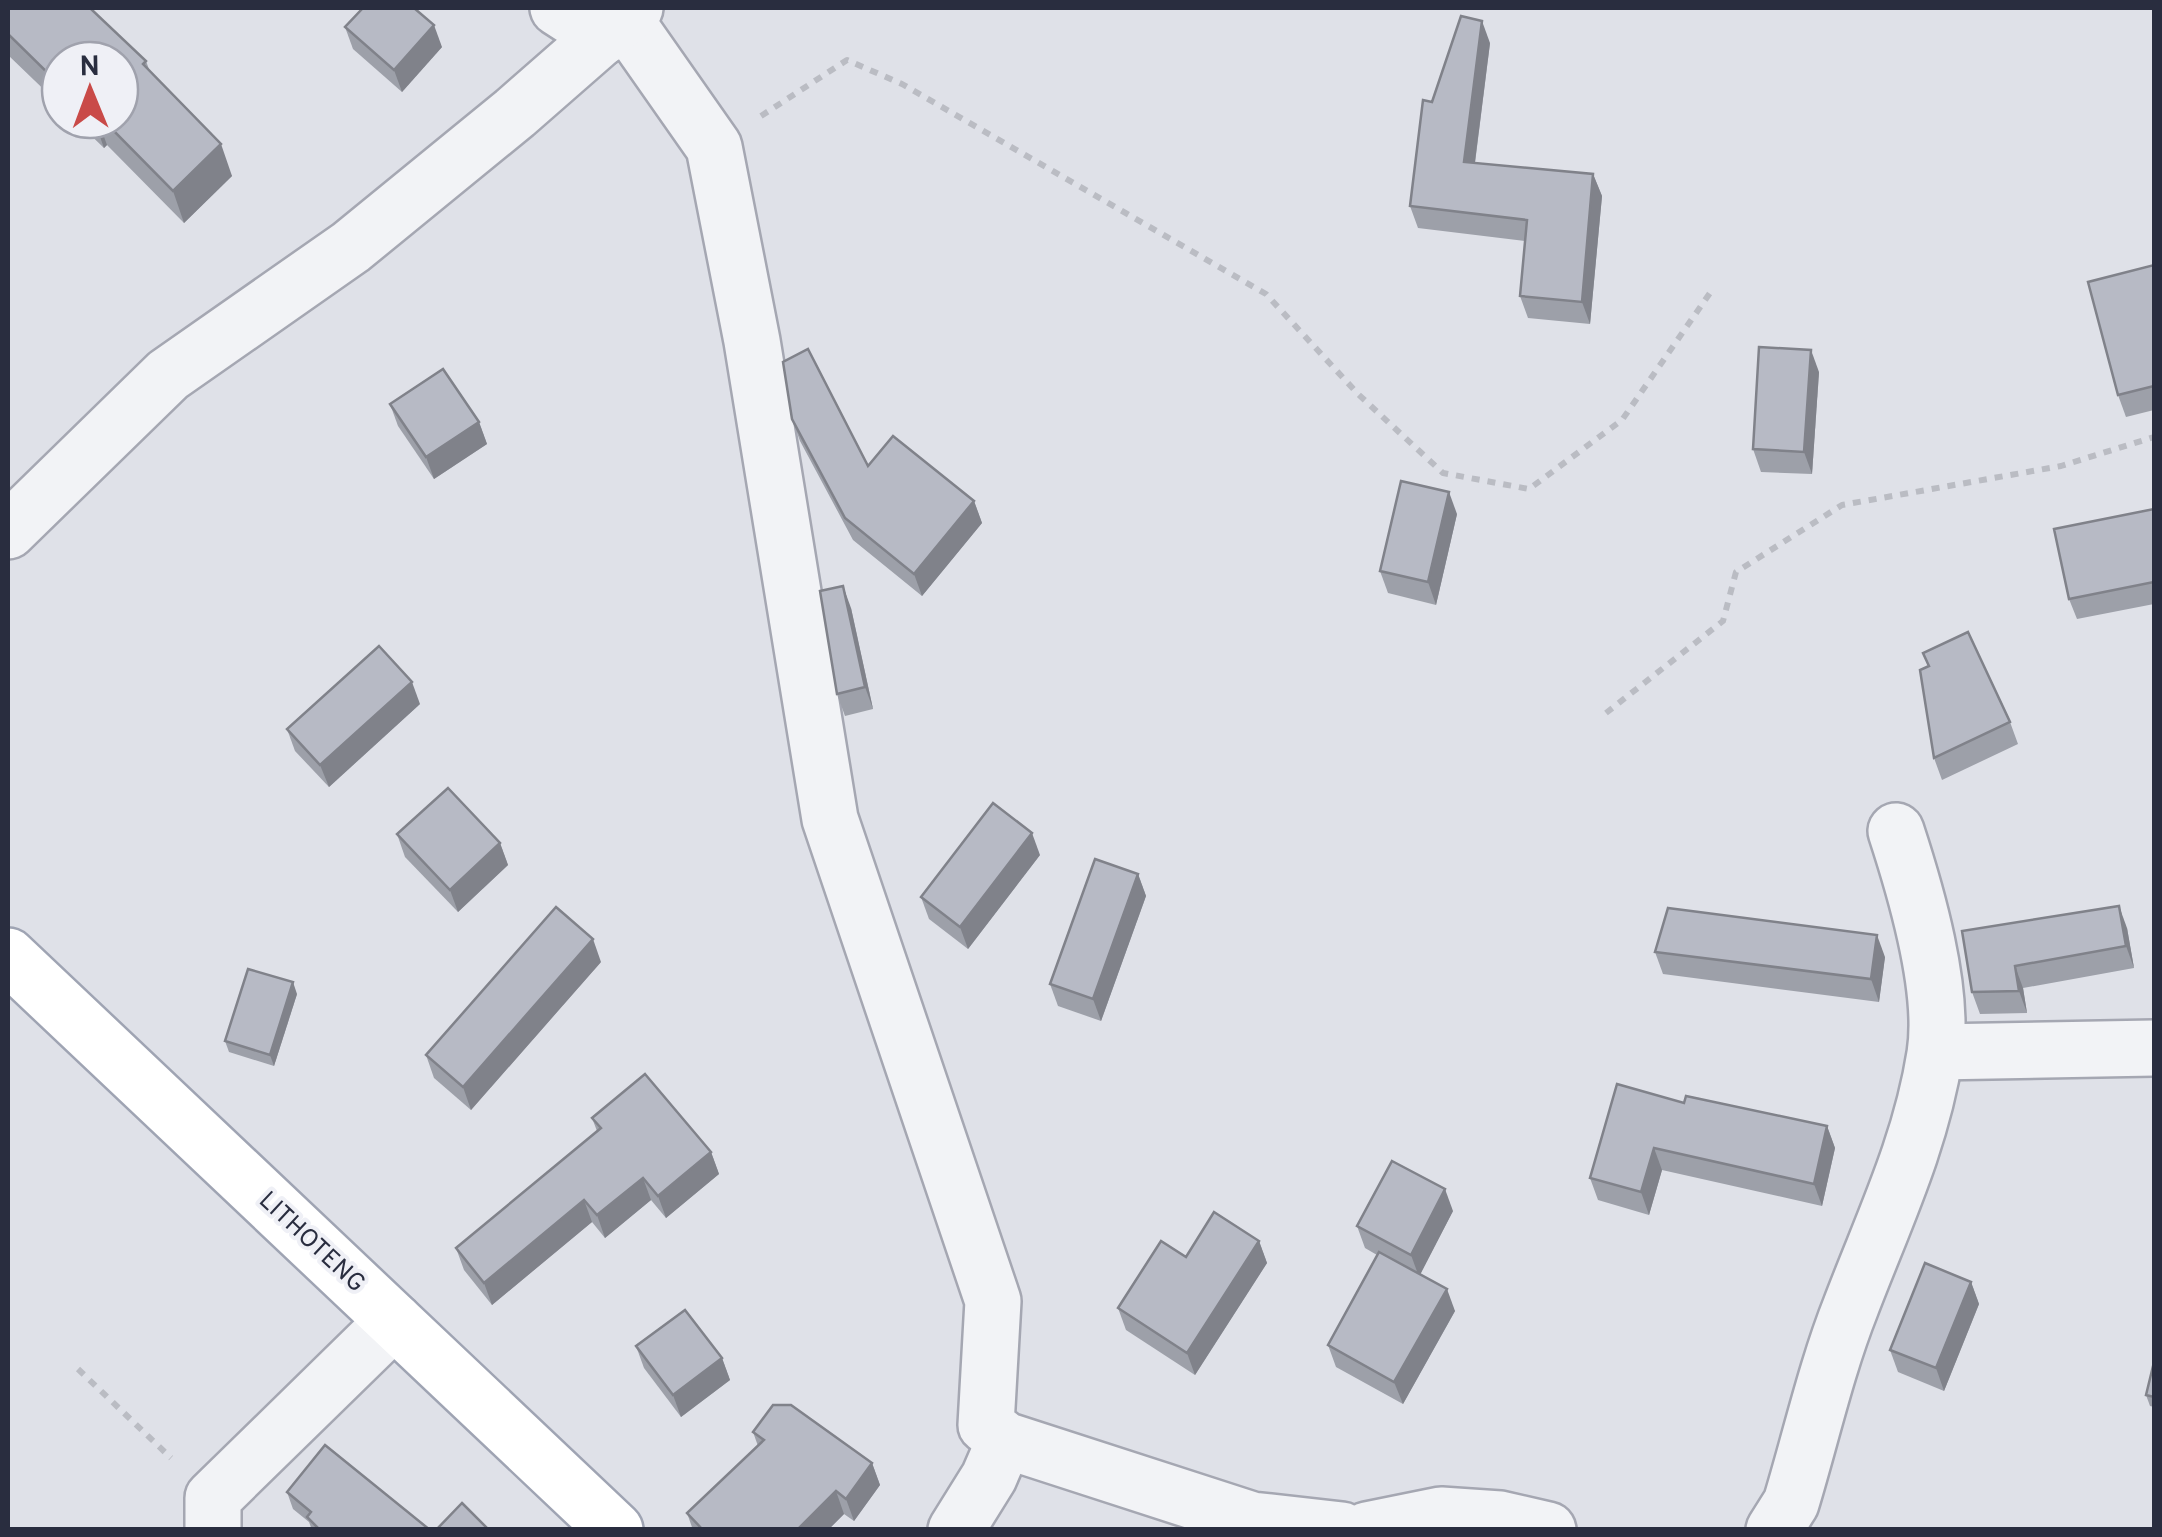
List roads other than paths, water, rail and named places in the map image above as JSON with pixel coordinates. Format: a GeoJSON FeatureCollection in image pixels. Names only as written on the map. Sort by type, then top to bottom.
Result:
{"type":"FeatureCollection","features":[{"type":"Feature","properties":{"kind":"main road","name":"LITHOTENG"},"geometry":{"type":"LineString","coordinates":[[8,956],[615,1530]]}},
{"type":"Feature","properties":{"kind":"street"},"geometry":{"type":"LineString","coordinates":[[558,8],[621,22],[714,146],[755,360],[830,820],[994,1301],[986,1424],[1005,1440],[1252,1520],[1342,1530]]}},
{"type":"Feature","properties":{"kind":"street"},"geometry":{"type":"LineString","coordinates":[[8,531],[168,375],[351,247],[621,22]]}},
{"type":"Feature","properties":{"kind":"street"},"geometry":{"type":"LineString","coordinates":[[1774,1530],[1792,1502],[1850,1309],[1902,1182],[1936,1052],[1936,996],[1910,872],[1896,830]]}},
{"type":"Feature","properties":{"kind":"street"},"geometry":{"type":"LineString","coordinates":[[1936,1052],[2154,1048]]}},
{"type":"Feature","properties":{"kind":"street"},"geometry":{"type":"LineString","coordinates":[[213,1514],[394,1321]]}},
{"type":"Feature","properties":{"kind":"street"},"geometry":{"type":"LineString","coordinates":[[956,1530],[989,1477],[1005,1440]]}},
{"type":"Feature","properties":{"kind":"street"},"geometry":{"type":"LineString","coordinates":[[1366,1530],[1442,1515],[1500,1519],[1548,1530]]}}]}
